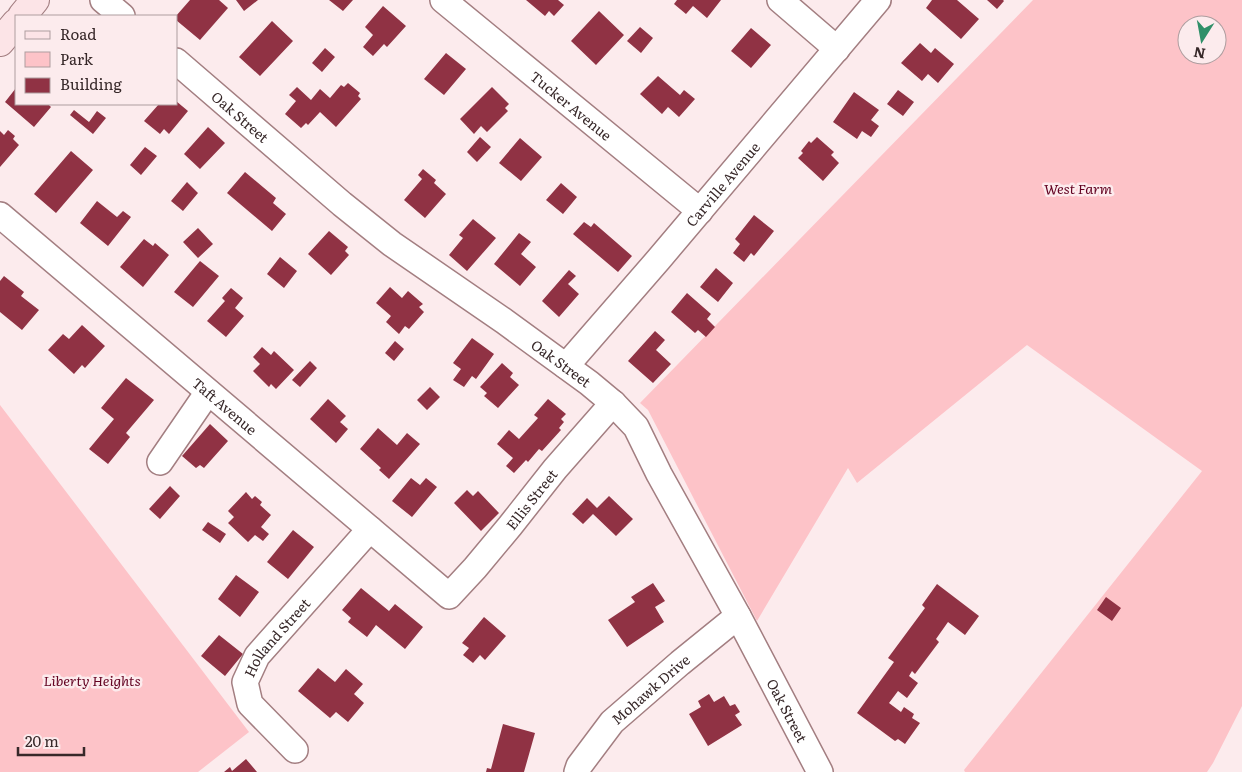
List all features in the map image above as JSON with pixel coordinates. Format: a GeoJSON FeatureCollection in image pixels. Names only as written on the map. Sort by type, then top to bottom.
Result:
{"type":"FeatureCollection","features":[{"type":"Feature","properties":{"kind":"street"},"geometry":{"type":"LineString","coordinates":[[23,15],[35,0]]}},
{"type":"Feature","properties":{"kind":"street"},"geometry":{"type":"LineString","coordinates":[[103,0],[121,15]]}},
{"type":"Feature","properties":{"kind":"street","name":"Tucker Avenue"},"geometry":{"type":"LineString","coordinates":[[443,0],[700,211]]}},
{"type":"Feature","properties":{"kind":"street"},"geometry":{"type":"LineString","coordinates":[[780,0],[837,49]]}},
{"type":"Feature","properties":{"kind":"street","name":"Carville Avenue"},"geometry":{"type":"LineString","coordinates":[[566,366],[878,0]]}},
{"type":"Feature","properties":{"kind":"street"},"geometry":{"type":"LineString","coordinates":[[0,42],[15,24]]}},
{"type":"Feature","properties":{"kind":"street","name":"Oak Street"},"geometry":{"type":"LineString","coordinates":[[178,63],[293,163],[392,244],[504,321],[589,383],[613,403],[636,427],[659,474],[738,616],[820,772]]}},
{"type":"Feature","properties":{"kind":"street","name":"Taft Avenue"},"geometry":{"type":"LineString","coordinates":[[0,215],[449,596]]}},
{"type":"Feature","properties":{"kind":"street"},"geometry":{"type":"LineString","coordinates":[[160,462],[208,392]]}},
{"type":"Feature","properties":{"kind":"street","name":"Ellis Street"},"geometry":{"type":"LineString","coordinates":[[449,596],[475,568],[555,469],[613,403]]}},
{"type":"Feature","properties":{"kind":"street","name":"Holland Street"},"geometry":{"type":"LineString","coordinates":[[295,750],[250,704],[245,682],[257,656],[370,529]]}},
{"type":"Feature","properties":{"kind":"street","name":"Mohawk Drive"},"geometry":{"type":"LineString","coordinates":[[577,772],[579,766],[612,722],[738,616]]}},
{"type":"Feature","properties":{"kind":"green space","name":"West Farm"},"geometry":{"type":"Polygon","coordinates":[[[1033,0],[1242,0],[1242,706],[1207,772],[965,772],[964,770],[1202,471],[1027,345],[857,483],[848,468],[757,621],[648,410],[640,403],[1033,0]]]}},
{"type":"Feature","properties":{"kind":"green space","name":"Liberty Heights"},"geometry":{"type":"Polygon","coordinates":[[[0,405],[249,732],[198,772],[0,772],[0,405]]]}},
{"type":"Feature","properties":{"kind":"building"},"geometry":{"type":"Polygon","coordinates":[[[190,0],[219,0],[228,8],[200,40],[178,22],[177,15],[190,0]]]}},
{"type":"Feature","properties":{"kind":"building"},"geometry":{"type":"Polygon","coordinates":[[[236,0],[258,0],[244,11],[236,0]]]}},
{"type":"Feature","properties":{"kind":"building"},"geometry":{"type":"Polygon","coordinates":[[[329,0],[353,0],[343,11],[329,0]]]}},
{"type":"Feature","properties":{"kind":"building"},"geometry":{"type":"Polygon","coordinates":[[[526,0],[558,0],[564,5],[554,16],[549,11],[545,16],[526,0]]]}},
{"type":"Feature","properties":{"kind":"building"},"geometry":{"type":"Polygon","coordinates":[[[677,0],[721,0],[707,18],[693,6],[686,14],[674,4],[677,0]]]}},
{"type":"Feature","properties":{"kind":"building"},"geometry":{"type":"Polygon","coordinates":[[[932,0],[957,0],[979,19],[961,39],[926,8],[932,0]]]}},
{"type":"Feature","properties":{"kind":"building"},"geometry":{"type":"Polygon","coordinates":[[[987,0],[1003,0],[1004,1],[997,9],[987,0]]]}},
{"type":"Feature","properties":{"kind":"building"},"geometry":{"type":"Polygon","coordinates":[[[383,6],[406,26],[387,47],[384,44],[373,56],[363,47],[373,35],[365,27],[383,6]]]}},
{"type":"Feature","properties":{"kind":"building"},"geometry":{"type":"Polygon","coordinates":[[[599,11],[624,35],[596,65],[571,41],[599,11]]]}},
{"type":"Feature","properties":{"kind":"building"},"geometry":{"type":"Polygon","coordinates":[[[272,21],[293,41],[260,76],[239,57],[272,21]]]}},
{"type":"Feature","properties":{"kind":"building"},"geometry":{"type":"Polygon","coordinates":[[[640,27],[653,38],[641,53],[627,41],[640,27]]]}},
{"type":"Feature","properties":{"kind":"building"},"geometry":{"type":"Polygon","coordinates":[[[751,28],[771,45],[751,68],[731,51],[751,28]]]}},
{"type":"Feature","properties":{"kind":"building"},"geometry":{"type":"Polygon","coordinates":[[[920,43],[931,53],[935,48],[954,64],[938,83],[928,74],[922,81],[901,63],[920,43]]]}},
{"type":"Feature","properties":{"kind":"building"},"geometry":{"type":"Polygon","coordinates":[[[325,48],[335,57],[322,72],[312,63],[325,48]]]}},
{"type":"Feature","properties":{"kind":"building"},"geometry":{"type":"Polygon","coordinates":[[[446,53],[466,69],[444,95],[424,79],[446,53]]]}},
{"type":"Feature","properties":{"kind":"building"},"geometry":{"type":"Polygon","coordinates":[[[658,76],[680,95],[684,90],[695,99],[679,117],[668,107],[662,114],[640,94],[658,76]]]}},
{"type":"Feature","properties":{"kind":"building"},"geometry":{"type":"Polygon","coordinates":[[[348,83],[360,93],[358,96],[361,99],[336,127],[320,112],[308,125],[306,123],[301,128],[285,114],[296,101],[289,95],[297,87],[311,100],[320,89],[330,98],[341,85],[344,87],[348,83]]]}},
{"type":"Feature","properties":{"kind":"building"},"geometry":{"type":"Polygon","coordinates":[[[492,87],[509,104],[505,108],[508,111],[487,132],[481,126],[474,134],[460,119],[492,87]]]}},
{"type":"Feature","properties":{"kind":"building"},"geometry":{"type":"Polygon","coordinates":[[[15,89],[15,105],[49,105],[51,107],[34,127],[5,102],[15,89]]]}},
{"type":"Feature","properties":{"kind":"building"},"geometry":{"type":"Polygon","coordinates":[[[898,90],[914,102],[903,116],[887,104],[898,90]]]}},
{"type":"Feature","properties":{"kind":"building"},"geometry":{"type":"Polygon","coordinates":[[[854,92],[879,110],[871,120],[879,126],[871,137],[862,131],[857,139],[833,122],[854,92]]]}},
{"type":"Feature","properties":{"kind":"building"},"geometry":{"type":"Polygon","coordinates":[[[178,103],[188,111],[169,134],[164,129],[160,134],[144,121],[158,105],[178,105],[178,103]]]}},
{"type":"Feature","properties":{"kind":"building"},"geometry":{"type":"Polygon","coordinates":[[[74,110],[89,122],[97,111],[106,118],[93,134],[70,115],[74,110]]]}},
{"type":"Feature","properties":{"kind":"building"},"geometry":{"type":"Polygon","coordinates":[[[208,127],[225,143],[200,169],[184,154],[208,127]]]}},
{"type":"Feature","properties":{"kind":"building"},"geometry":{"type":"Polygon","coordinates":[[[8,130],[15,136],[13,139],[19,145],[0,167],[0,131],[4,135],[8,130]]]}},
{"type":"Feature","properties":{"kind":"building"},"geometry":{"type":"Polygon","coordinates":[[[480,137],[491,147],[477,162],[467,152],[480,137]]]}},
{"type":"Feature","properties":{"kind":"building"},"geometry":{"type":"Polygon","coordinates":[[[817,137],[834,152],[831,155],[839,163],[823,181],[798,158],[809,141],[811,143],[817,137]]]}},
{"type":"Feature","properties":{"kind":"building"},"geometry":{"type":"Polygon","coordinates":[[[520,138],[542,157],[521,181],[499,163],[520,138]]]}},
{"type":"Feature","properties":{"kind":"building"},"geometry":{"type":"Polygon","coordinates":[[[145,147],[157,156],[141,175],[130,165],[145,147]]]}},
{"type":"Feature","properties":{"kind":"building"},"geometry":{"type":"Polygon","coordinates":[[[71,151],[93,170],[56,213],[34,194],[71,151]]]}},
{"type":"Feature","properties":{"kind":"building"},"geometry":{"type":"Polygon","coordinates":[[[423,169],[436,180],[434,183],[446,194],[425,218],[404,200],[422,179],[418,175],[423,169]]]}},
{"type":"Feature","properties":{"kind":"building"},"geometry":{"type":"Polygon","coordinates":[[[245,172],[276,198],[273,203],[286,214],[272,231],[227,193],[245,172]]]}},
{"type":"Feature","properties":{"kind":"building"},"geometry":{"type":"Polygon","coordinates":[[[187,182],[198,193],[183,211],[171,201],[187,182]]]}},
{"type":"Feature","properties":{"kind":"building"},"geometry":{"type":"Polygon","coordinates":[[[561,183],[577,197],[563,214],[546,200],[561,183]]]}},
{"type":"Feature","properties":{"kind":"building"},"geometry":{"type":"Polygon","coordinates":[[[97,201],[117,217],[123,211],[131,217],[108,246],[80,223],[97,201]]]}},
{"type":"Feature","properties":{"kind":"building"},"geometry":{"type":"Polygon","coordinates":[[[754,215],[774,231],[754,256],[751,253],[744,262],[733,253],[740,244],[735,239],[754,215]]]}},
{"type":"Feature","properties":{"kind":"building"},"geometry":{"type":"Polygon","coordinates":[[[473,219],[496,238],[467,271],[449,255],[463,238],[459,235],[473,219]]]}},
{"type":"Feature","properties":{"kind":"building"},"geometry":{"type":"Polygon","coordinates":[[[584,222],[591,227],[594,223],[632,256],[618,272],[573,234],[584,222]]]}},
{"type":"Feature","properties":{"kind":"building"},"geometry":{"type":"Polygon","coordinates":[[[198,228],[213,244],[198,258],[183,242],[198,228]]]}},
{"type":"Feature","properties":{"kind":"building"},"geometry":{"type":"Polygon","coordinates":[[[329,231],[348,247],[345,251],[349,255],[331,275],[308,254],[329,231]]]}},
{"type":"Feature","properties":{"kind":"building"},"geometry":{"type":"Polygon","coordinates":[[[519,233],[531,242],[521,254],[536,267],[520,286],[494,264],[519,233]]]}},
{"type":"Feature","properties":{"kind":"building"},"geometry":{"type":"Polygon","coordinates":[[[144,239],[153,246],[155,243],[169,255],[143,287],[120,267],[144,239]]]}},
{"type":"Feature","properties":{"kind":"building"},"geometry":{"type":"Polygon","coordinates":[[[280,257],[297,271],[284,288],[267,274],[280,257]]]}},
{"type":"Feature","properties":{"kind":"building"},"geometry":{"type":"Polygon","coordinates":[[[200,261],[219,276],[193,307],[174,292],[200,261]]]}},
{"type":"Feature","properties":{"kind":"building"},"geometry":{"type":"Polygon","coordinates":[[[716,268],[733,283],[718,302],[700,287],[716,268]]]}},
{"type":"Feature","properties":{"kind":"building"},"geometry":{"type":"Polygon","coordinates":[[[569,270],[576,276],[568,284],[579,294],[559,317],[542,301],[569,270]]]}},
{"type":"Feature","properties":{"kind":"building"},"geometry":{"type":"Polygon","coordinates":[[[4,276],[24,292],[21,296],[39,310],[22,330],[0,312],[0,281],[4,276]]]}},
{"type":"Feature","properties":{"kind":"building"},"geometry":{"type":"Polygon","coordinates":[[[390,287],[402,298],[408,291],[423,304],[419,307],[424,312],[409,329],[405,326],[399,334],[386,322],[391,316],[376,303],[390,287]]]}},
{"type":"Feature","properties":{"kind":"building"},"geometry":{"type":"Polygon","coordinates":[[[231,288],[243,298],[235,308],[244,316],[226,337],[207,321],[225,301],[222,298],[231,288]]]}},
{"type":"Feature","properties":{"kind":"building"},"geometry":{"type":"Polygon","coordinates":[[[687,293],[711,314],[707,319],[715,327],[706,337],[698,330],[695,333],[671,312],[687,293]]]}},
{"type":"Feature","properties":{"kind":"building"},"geometry":{"type":"Polygon","coordinates":[[[82,325],[105,346],[85,368],[82,365],[74,374],[48,350],[63,334],[69,339],[82,325]]]}},
{"type":"Feature","properties":{"kind":"building"},"geometry":{"type":"Polygon","coordinates":[[[655,331],[665,340],[656,350],[671,364],[653,383],[628,361],[655,331]]]}},
{"type":"Feature","properties":{"kind":"building"},"geometry":{"type":"Polygon","coordinates":[[[472,338],[494,354],[476,379],[472,376],[464,387],[453,380],[461,369],[453,363],[472,338]]]}},
{"type":"Feature","properties":{"kind":"building"},"geometry":{"type":"Polygon","coordinates":[[[395,341],[404,349],[394,361],[385,353],[395,341]]]}},
{"type":"Feature","properties":{"kind":"building"},"geometry":{"type":"Polygon","coordinates":[[[262,347],[271,355],[274,351],[294,370],[276,389],[271,384],[269,387],[253,371],[260,364],[253,357],[262,347]]]}},
{"type":"Feature","properties":{"kind":"building"},"geometry":{"type":"Polygon","coordinates":[[[310,361],[317,368],[300,387],[292,380],[310,361]]]}},
{"type":"Feature","properties":{"kind":"building"},"geometry":{"type":"Polygon","coordinates":[[[502,363],[513,373],[510,377],[519,385],[498,408],[484,396],[487,393],[480,387],[502,363]]]}},
{"type":"Feature","properties":{"kind":"building"},"geometry":{"type":"Polygon","coordinates":[[[126,378],[154,400],[126,433],[130,437],[108,464],[89,449],[114,419],[101,408],[126,378]]]}},
{"type":"Feature","properties":{"kind":"building"},"geometry":{"type":"Polygon","coordinates":[[[430,387],[440,397],[427,410],[417,400],[430,387]]]}},
{"type":"Feature","properties":{"kind":"building"},"geometry":{"type":"Polygon","coordinates":[[[328,399],[346,416],[340,422],[348,429],[336,443],[310,419],[328,399]]]}},
{"type":"Feature","properties":{"kind":"building"},"geometry":{"type":"Polygon","coordinates":[[[548,399],[566,414],[561,419],[564,422],[559,428],[561,430],[542,451],[539,449],[528,462],[526,460],[514,473],[506,466],[513,458],[497,444],[509,430],[519,439],[538,418],[534,415],[548,399]]]}},
{"type":"Feature","properties":{"kind":"building"},"geometry":{"type":"Polygon","coordinates":[[[210,424],[228,441],[204,468],[200,465],[196,468],[182,456],[210,424]]]}},
{"type":"Feature","properties":{"kind":"building"},"geometry":{"type":"Polygon","coordinates":[[[378,428],[397,445],[407,433],[420,444],[389,479],[379,470],[381,468],[360,449],[378,428]]]}},
{"type":"Feature","properties":{"kind":"building"},"geometry":{"type":"Polygon","coordinates":[[[411,478],[420,485],[426,478],[437,487],[412,517],[392,501],[411,478]]]}},
{"type":"Feature","properties":{"kind":"building"},"geometry":{"type":"Polygon","coordinates":[[[170,486],[180,496],[160,519],[149,509],[170,486]]]}},
{"type":"Feature","properties":{"kind":"building"},"geometry":{"type":"Polygon","coordinates":[[[467,490],[473,496],[478,491],[499,513],[481,531],[454,503],[467,490]]]}},
{"type":"Feature","properties":{"kind":"building"},"geometry":{"type":"Polygon","coordinates":[[[246,492],[252,499],[255,496],[262,502],[260,505],[271,515],[261,527],[269,534],[263,541],[255,535],[248,542],[228,523],[234,517],[228,511],[246,492]]]}},
{"type":"Feature","properties":{"kind":"building"},"geometry":{"type":"Polygon","coordinates":[[[609,496],[633,519],[616,536],[593,514],[583,524],[572,514],[587,498],[597,508],[609,496]]]}},
{"type":"Feature","properties":{"kind":"building"},"geometry":{"type":"Polygon","coordinates":[[[208,522],[226,534],[220,543],[202,530],[208,522]]]}},
{"type":"Feature","properties":{"kind":"building"},"geometry":{"type":"Polygon","coordinates":[[[293,530],[314,547],[288,579],[267,562],[293,530]]]}},
{"type":"Feature","properties":{"kind":"building"},"geometry":{"type":"Polygon","coordinates":[[[236,575],[259,592],[240,617],[218,599],[236,575]]]}},
{"type":"Feature","properties":{"kind":"building"},"geometry":{"type":"Polygon","coordinates":[[[653,583],[665,601],[655,607],[664,622],[627,647],[608,620],[635,602],[631,597],[653,583]]]}},
{"type":"Feature","properties":{"kind":"building"},"geometry":{"type":"Polygon","coordinates":[[[937,584],[979,616],[965,635],[948,622],[936,639],[939,642],[915,674],[912,671],[909,676],[918,683],[907,698],[898,691],[889,703],[901,712],[904,707],[914,714],[912,718],[920,723],[905,744],[898,739],[895,741],[857,713],[894,662],[888,658],[925,608],[922,605],[937,584]]]}},
{"type":"Feature","properties":{"kind":"building"},"geometry":{"type":"Polygon","coordinates":[[[361,588],[389,611],[395,604],[423,627],[405,649],[376,625],[367,637],[348,622],[351,618],[342,610],[361,588]]]}},
{"type":"Feature","properties":{"kind":"building"},"geometry":{"type":"Polygon","coordinates":[[[1106,597],[1121,608],[1112,621],[1097,610],[1106,597]]]}},
{"type":"Feature","properties":{"kind":"building"},"geometry":{"type":"Polygon","coordinates":[[[484,617],[506,636],[485,660],[480,655],[473,663],[463,655],[469,648],[462,643],[484,617]]]}},
{"type":"Feature","properties":{"kind":"building"},"geometry":{"type":"Polygon","coordinates":[[[219,635],[243,654],[225,676],[201,656],[219,635]]]}},
{"type":"Feature","properties":{"kind":"building"},"geometry":{"type":"Polygon","coordinates":[[[318,668],[335,682],[346,669],[363,684],[354,694],[364,703],[348,722],[336,712],[330,718],[298,691],[318,668]]]}},
{"type":"Feature","properties":{"kind":"building"},"geometry":{"type":"Polygon","coordinates":[[[709,694],[714,702],[724,696],[730,706],[735,704],[740,712],[735,715],[742,725],[708,746],[689,714],[701,707],[698,701],[709,694]]]}},
{"type":"Feature","properties":{"kind":"building"},"geometry":{"type":"Polygon","coordinates":[[[503,724],[535,733],[524,772],[486,772],[487,768],[491,769],[503,724]]]}},
{"type":"Feature","properties":{"kind":"building"},"geometry":{"type":"Polygon","coordinates":[[[246,759],[257,772],[224,772],[230,767],[232,771],[246,759]]]}}]}
